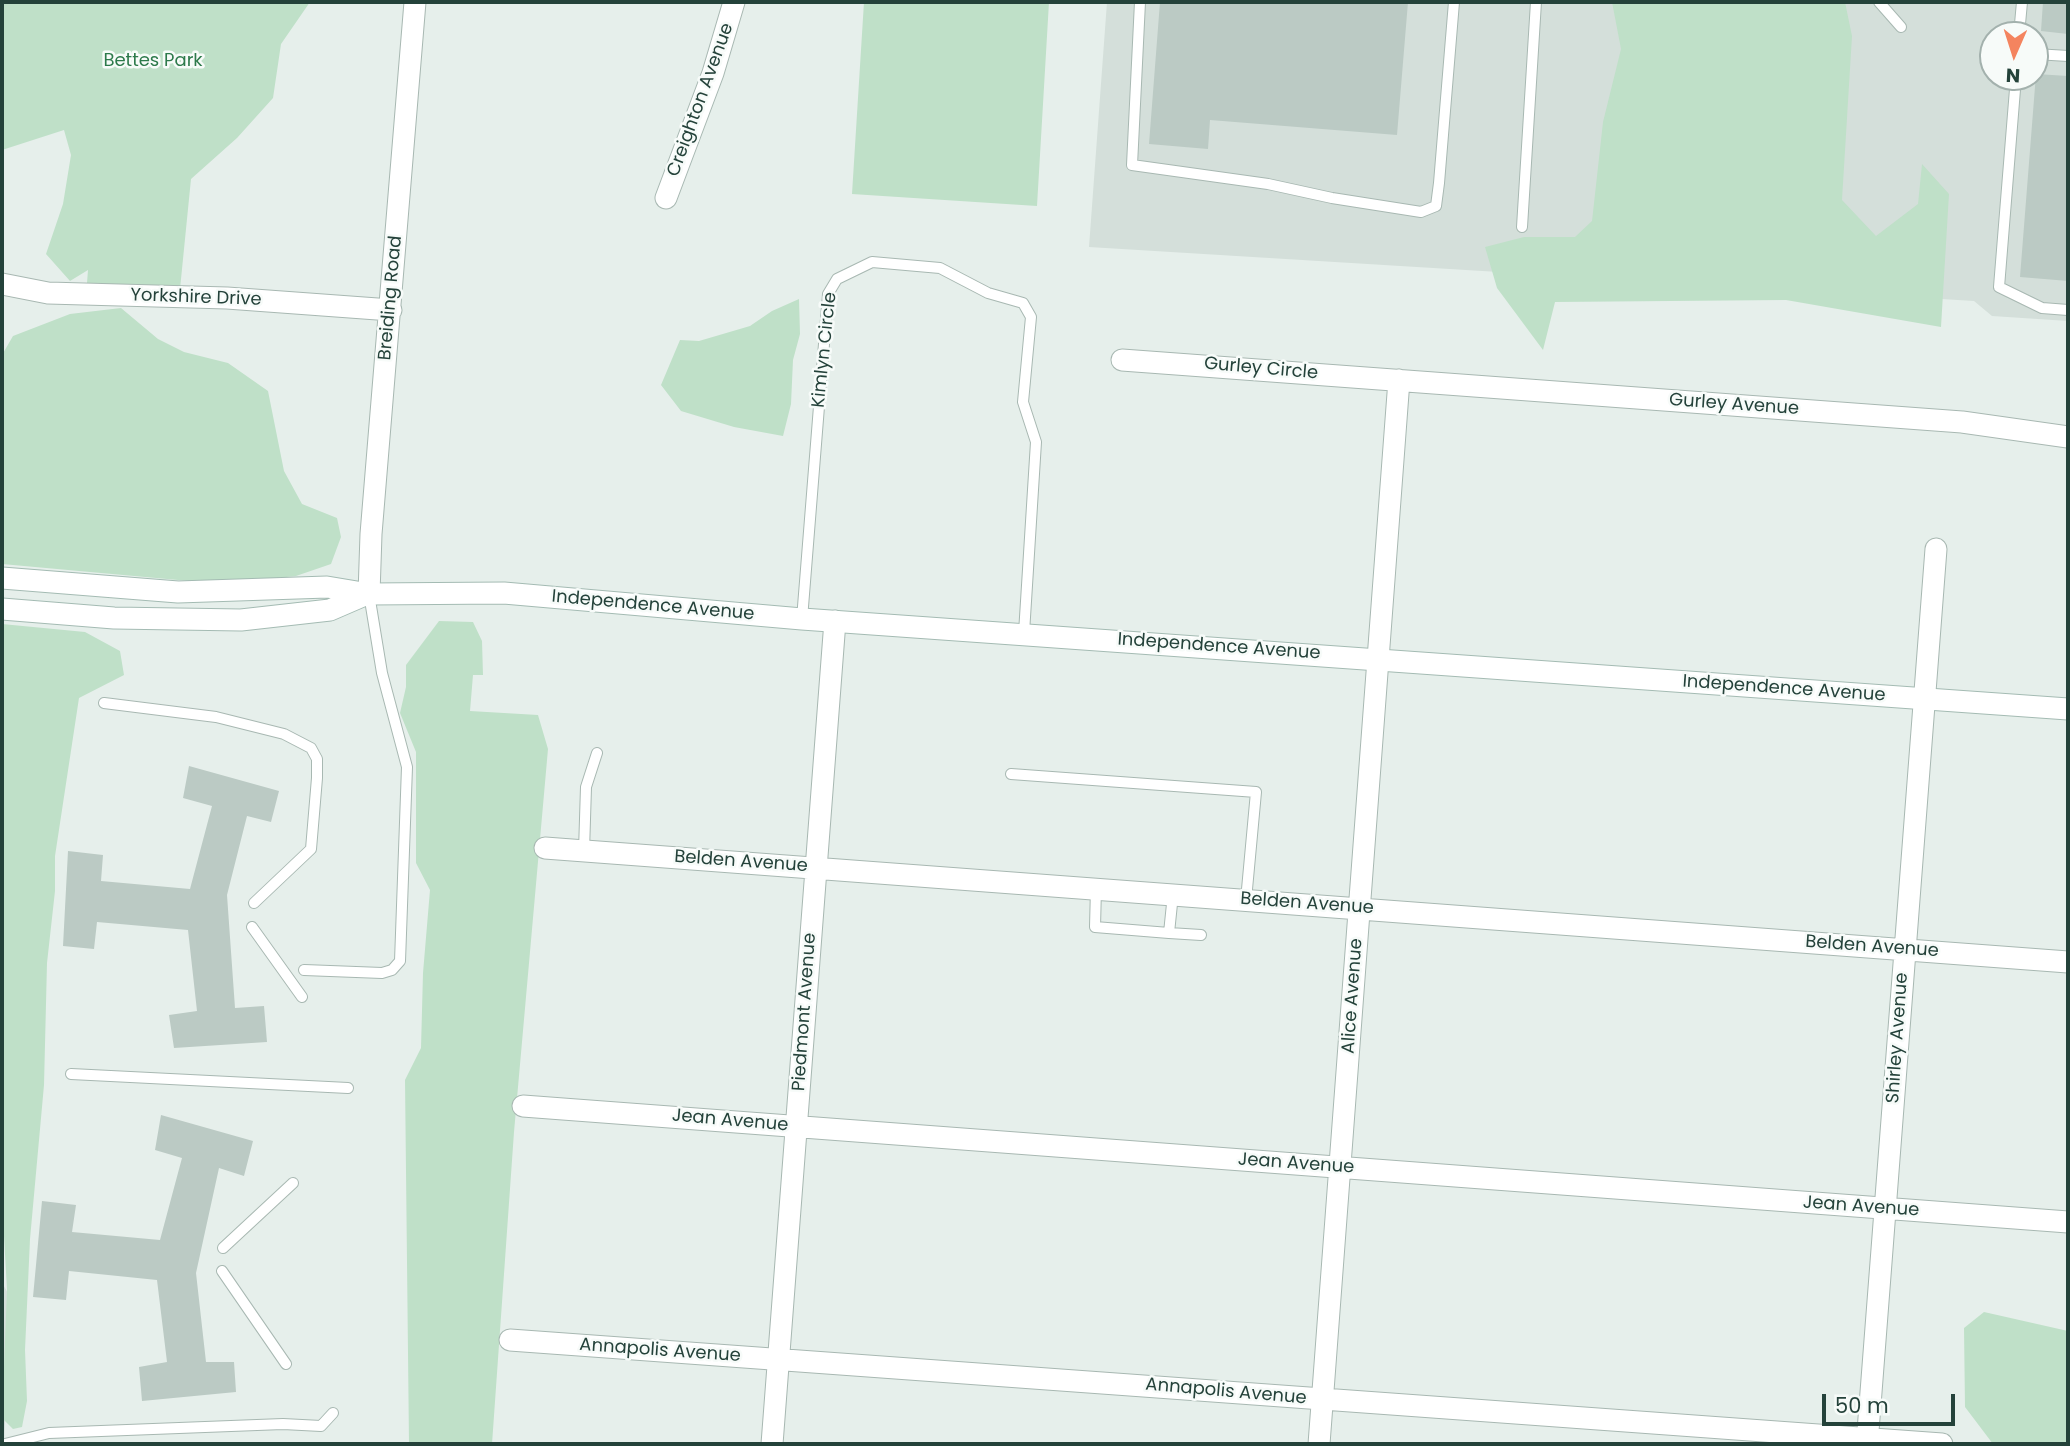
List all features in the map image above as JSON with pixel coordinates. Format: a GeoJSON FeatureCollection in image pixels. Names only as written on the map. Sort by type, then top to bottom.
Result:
{"type":"FeatureCollection","features":[{"type":"Feature","properties":{"kind":"street","name":"Breiding Road"},"geometry":{"type":"LineString","coordinates":[[369,594],[373,507],[415,2]]}},
{"type":"Feature","properties":{"kind":"street","name":"Creighton Avenue"},"geometry":{"type":"LineString","coordinates":[[666,198],[713,73],[734,2]]}},
{"type":"Feature","properties":{"kind":"street","name":"Yorkshire Drive"},"geometry":{"type":"LineString","coordinates":[[2,284],[48,293],[227,298],[391,310]]}},
{"type":"Feature","properties":{"kind":"street","name":"Gurley Circle"},"geometry":{"type":"LineString","coordinates":[[1122,360],[1399,380]]}},
{"type":"Feature","properties":{"kind":"street","name":"Gurley Avenue"},"geometry":{"type":"LineString","coordinates":[[1399,380],[1962,422],[2068,436]]}},
{"type":"Feature","properties":{"kind":"street","name":"Alice Avenue"},"geometry":{"type":"LineString","coordinates":[[1319,1444],[1399,380]]}},
{"type":"Feature","properties":{"kind":"street","name":"Shirley Avenue"},"geometry":{"type":"LineString","coordinates":[[1868,1442],[1936,549]]}},
{"type":"Feature","properties":{"kind":"street","name":"Independence Avenue"},"geometry":{"type":"LineString","coordinates":[[2,578],[178,592],[327,587],[369,594],[504,593],[802,619],[2068,709]]}},
{"type":"Feature","properties":{"kind":"street","name":"Independence Avenue"},"geometry":{"type":"LineString","coordinates":[[2,610],[114,618],[241,620],[330,610],[369,594]]}},
{"type":"Feature","properties":{"kind":"street","name":"Piedmont Avenue"},"geometry":{"type":"LineString","coordinates":[[772,1444],[835,621]]}},
{"type":"Feature","properties":{"kind":"street","name":"Belden Avenue"},"geometry":{"type":"LineString","coordinates":[[545,848],[2068,962]]}},
{"type":"Feature","properties":{"kind":"street","name":"Jean Avenue"},"geometry":{"type":"LineString","coordinates":[[523,1106],[2068,1222]]}},
{"type":"Feature","properties":{"kind":"street","name":"Annapolis Avenue"},"geometry":{"type":"LineString","coordinates":[[510,1340],[778,1358],[1868,1442],[1942,1444]]}},
{"type":"Feature","properties":{"kind":"lane"},"geometry":{"type":"LineString","coordinates":[[1140,2],[1132,165],[1268,184],[1332,198],[1421,212],[1436,206],[1454,2]]}},
{"type":"Feature","properties":{"kind":"lane"},"geometry":{"type":"LineString","coordinates":[[1522,227],[1536,2]]}},
{"type":"Feature","properties":{"kind":"lane"},"geometry":{"type":"LineString","coordinates":[[1879,2],[1901,27]]}},
{"type":"Feature","properties":{"kind":"lane"},"geometry":{"type":"LineString","coordinates":[[2020,21],[2022,2]]}},
{"type":"Feature","properties":{"kind":"lane"},"geometry":{"type":"LineString","coordinates":[[2049,55],[2068,56]]}},
{"type":"Feature","properties":{"kind":"lane"},"geometry":{"type":"LineString","coordinates":[[2015,91],[1999,287],[2042,308],[2068,310]]}},
{"type":"Feature","properties":{"kind":"lane","name":"Kimlyn Circle"},"geometry":{"type":"LineString","coordinates":[[802,619],[828,294],[837,279],[872,262],[897,263],[940,268],[988,293],[1023,303],[1031,317],[1023,402],[1036,442],[1024,633]]}},
{"type":"Feature","properties":{"kind":"lane"},"geometry":{"type":"LineString","coordinates":[[304,970],[382,973],[392,970],[400,961],[407,767],[382,673],[369,594]]}},
{"type":"Feature","properties":{"kind":"lane"},"geometry":{"type":"LineString","coordinates":[[104,704],[216,717],[284,734],[311,748],[317,759],[317,778],[311,849],[254,904]]}},
{"type":"Feature","properties":{"kind":"lane"},"geometry":{"type":"LineString","coordinates":[[584,851],[586,787],[597,753]]}},
{"type":"Feature","properties":{"kind":"lane"},"geometry":{"type":"LineString","coordinates":[[1011,774],[1256,792],[1246,900]]}},
{"type":"Feature","properties":{"kind":"lane"},"geometry":{"type":"LineString","coordinates":[[1097,888],[1095,927],[1201,935]]}},
{"type":"Feature","properties":{"kind":"lane"},"geometry":{"type":"LineString","coordinates":[[1169,933],[1173,894]]}},
{"type":"Feature","properties":{"kind":"lane"},"geometry":{"type":"LineString","coordinates":[[252,927],[302,997]]}},
{"type":"Feature","properties":{"kind":"lane"},"geometry":{"type":"LineString","coordinates":[[71,1074],[348,1088]]}},
{"type":"Feature","properties":{"kind":"lane"},"geometry":{"type":"LineString","coordinates":[[223,1248],[293,1183]]}},
{"type":"Feature","properties":{"kind":"lane"},"geometry":{"type":"LineString","coordinates":[[222,1271],[286,1364]]}},
{"type":"Feature","properties":{"kind":"lane"},"geometry":{"type":"LineString","coordinates":[[5,1444],[49,1433],[283,1424],[321,1426],[333,1413]]}},
{"type":"Feature","properties":{"kind":"shaded area"},"geometry":{"type":"Polygon","coordinates":[[[1107,2],[2068,2],[2068,321],[1992,316],[1974,301],[1089,247],[1107,2]]]}},
{"type":"Feature","properties":{"kind":"shaded area"},"geometry":{"type":"Polygon","coordinates":[[[2,1283],[11,1298],[4,1444],[2,1444],[2,1283]]]}},
{"type":"Feature","properties":{"kind":"green space","name":"Bettes Park"},"geometry":{"type":"Polygon","coordinates":[[[2,2],[310,2],[281,44],[273,98],[237,138],[191,179],[180,289],[87,283],[88,270],[70,281],[46,254],[63,204],[71,155],[64,130],[2,150],[2,2]]]}},
{"type":"Feature","properties":{"kind":"green space"},"geometry":{"type":"Polygon","coordinates":[[[864,2],[1049,2],[1037,206],[852,194],[864,2]]]}},
{"type":"Feature","properties":{"kind":"green space"},"geometry":{"type":"Polygon","coordinates":[[[1612,2],[1845,2],[1852,36],[1842,200],[1876,236],[1918,204],[1922,164],[1949,194],[1941,327],[1786,300],[1555,302],[1543,350],[1497,288],[1485,247],[1524,237],[1575,237],[1592,221],[1603,122],[1621,49],[1612,2]]]}},
{"type":"Feature","properties":{"kind":"green space"},"geometry":{"type":"Polygon","coordinates":[[[799,299],[800,334],[793,360],[791,404],[783,436],[734,427],[681,411],[661,385],[680,340],[699,341],[750,326],[772,311],[799,299]]]}},
{"type":"Feature","properties":{"kind":"green space"},"geometry":{"type":"Polygon","coordinates":[[[121,308],[158,339],[184,352],[228,363],[268,391],[284,471],[302,504],[337,518],[341,537],[331,564],[296,576],[222,584],[2,564],[2,355],[13,336],[70,314],[121,308]]]}},
{"type":"Feature","properties":{"kind":"green space"},"geometry":{"type":"Polygon","coordinates":[[[439,621],[473,622],[482,641],[483,675],[473,675],[470,711],[538,715],[548,749],[514,1132],[492,1444],[409,1444],[405,1080],[421,1048],[423,973],[430,890],[416,863],[416,752],[400,713],[406,687],[406,665],[439,621]]]}},
{"type":"Feature","properties":{"kind":"green space"},"geometry":{"type":"Polygon","coordinates":[[[2,624],[85,632],[120,651],[124,675],[79,698],[55,856],[55,891],[47,963],[44,1085],[30,1239],[25,1350],[27,1401],[22,1427],[13,1429],[2,1418],[7,1290],[2,1200],[2,624]]]}},
{"type":"Feature","properties":{"kind":"green space"},"geometry":{"type":"Polygon","coordinates":[[[1984,1312],[2068,1331],[2068,1444],[1993,1444],[1965,1407],[1964,1328],[1984,1312]]]}},
{"type":"Feature","properties":{"kind":"building"},"geometry":{"type":"Polygon","coordinates":[[[1160,2],[1408,2],[1397,135],[1210,120],[1208,149],[1149,144],[1160,2]]]}},
{"type":"Feature","properties":{"kind":"building"},"geometry":{"type":"Polygon","coordinates":[[[2043,2],[2068,2],[2068,34],[2049,32],[2049,21],[2042,21],[2043,2]]]}},
{"type":"Feature","properties":{"kind":"building"},"geometry":{"type":"Polygon","coordinates":[[[2049,75],[2068,76],[2068,281],[2020,277],[2035,91],[2049,91],[2049,75]]]}},
{"type":"Feature","properties":{"kind":"building"},"geometry":{"type":"Polygon","coordinates":[[[189,766],[279,791],[271,822],[247,816],[227,895],[235,1008],[264,1006],[267,1042],[174,1048],[169,1015],[197,1011],[188,930],[97,922],[94,949],[63,946],[68,851],[103,855],[101,881],[190,889],[212,806],[183,798],[189,766]]]}},
{"type":"Feature","properties":{"kind":"building"},"geometry":{"type":"Polygon","coordinates":[[[161,1115],[253,1141],[244,1176],[219,1168],[196,1273],[206,1362],[234,1362],[236,1392],[142,1401],[139,1367],[167,1362],[157,1280],[69,1271],[66,1300],[33,1297],[42,1201],[76,1205],[72,1232],[160,1240],[182,1158],[155,1150],[161,1115]]]}}]}
